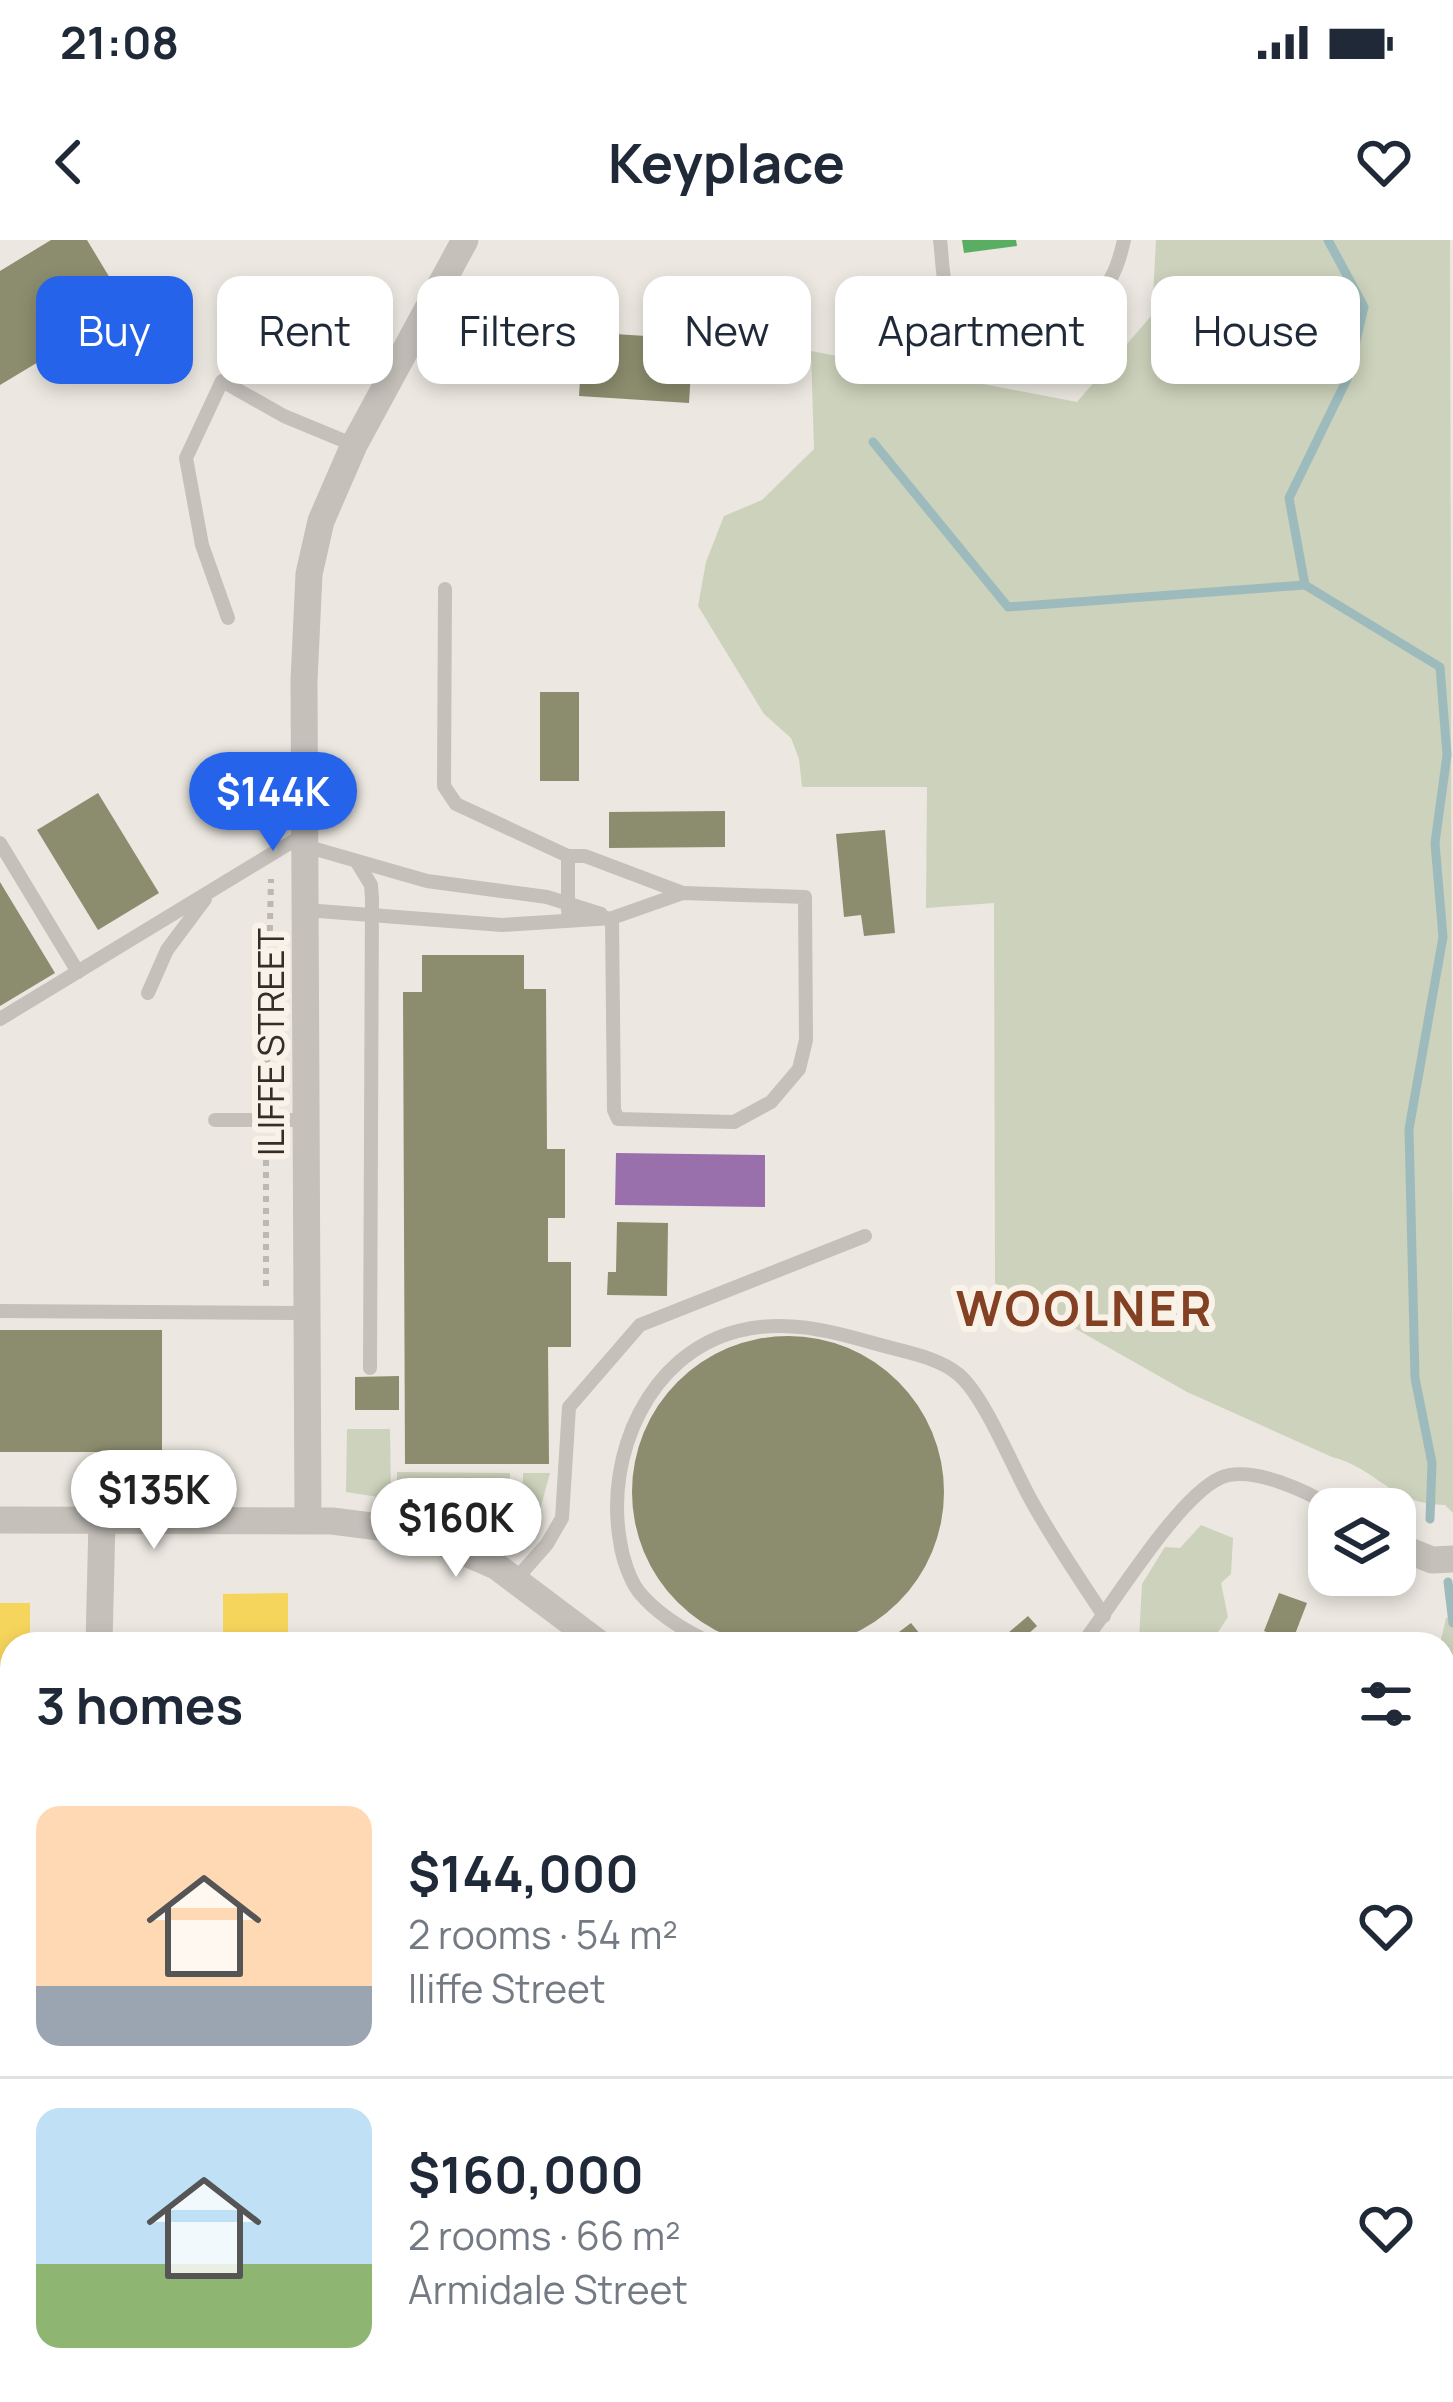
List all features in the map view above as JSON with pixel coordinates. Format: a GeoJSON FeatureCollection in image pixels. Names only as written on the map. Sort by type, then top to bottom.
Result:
{"type":"FeatureCollection","features":[{"type":"Feature","properties":{"kind":"street","name":"ILIFFE STREET"},"geometry":{"type":"LineString","coordinates":[[308,1520],[305,628],[309,574],[321,521],[354,446],[465,240]]}},
{"type":"Feature","properties":{"kind":"street"},"geometry":{"type":"LineString","coordinates":[[0,1520],[308,1520],[418,1532],[473,1553],[584,1632]]}},
{"type":"Feature","properties":{"kind":"street"},"geometry":{"type":"LineString","coordinates":[[99,1632],[102,1521]]}},
{"type":"Feature","properties":{"kind":"street"},"geometry":{"type":"LineString","coordinates":[[1416,1554],[1432,1560],[1453,1559]]}},
{"type":"Feature","properties":{"kind":"lane"},"geometry":{"type":"LineString","coordinates":[[940,240],[949,298],[958,311],[972,318],[994,320],[1079,308],[1111,280],[1124,240]]}},
{"type":"Feature","properties":{"kind":"lane"},"geometry":{"type":"LineString","coordinates":[[228,618],[202,545],[186,458],[221,381],[284,416],[354,446]]}},
{"type":"Feature","properties":{"kind":"lane"},"geometry":{"type":"LineString","coordinates":[[445,589],[444,787],[456,804],[568,856],[607,863],[683,893],[805,897],[806,1040],[799,1069],[771,1102],[734,1122],[618,1119],[614,1110],[612,918]]}},
{"type":"Feature","properties":{"kind":"lane"},"geometry":{"type":"LineString","coordinates":[[0,1019],[271,855],[305,840],[357,862],[427,881],[496,888],[612,918]]}},
{"type":"Feature","properties":{"kind":"lane"},"geometry":{"type":"LineString","coordinates":[[0,843],[78,972]]}},
{"type":"Feature","properties":{"kind":"lane"},"geometry":{"type":"LineString","coordinates":[[568,856],[568,920]]}},
{"type":"Feature","properties":{"kind":"lane"},"geometry":{"type":"LineString","coordinates":[[357,862],[371,886],[370,1368]]}},
{"type":"Feature","properties":{"kind":"lane"},"geometry":{"type":"LineString","coordinates":[[148,993],[178,933],[217,887]]}},
{"type":"Feature","properties":{"kind":"lane"},"geometry":{"type":"LineString","coordinates":[[305,910],[502,925],[612,918],[683,893]]}},
{"type":"Feature","properties":{"kind":"lane"},"geometry":{"type":"LineString","coordinates":[[215,1120],[306,1120]]}},
{"type":"Feature","properties":{"kind":"lane"},"geometry":{"type":"LineString","coordinates":[[516,1580],[562,1518],[569,1407],[640,1324],[865,1236]]}},
{"type":"Feature","properties":{"kind":"lane"},"geometry":{"type":"LineString","coordinates":[[0,1311],[307,1313]]}},
{"type":"Feature","properties":{"kind":"lane"},"geometry":{"type":"LineString","coordinates":[[686,1632],[637,1590],[622,1552],[615,1513],[625,1444],[650,1393],[693,1350],[738,1331],[798,1324],[927,1358],[959,1375],[1104,1616]]}},
{"type":"Feature","properties":{"kind":"lane"},"geometry":{"type":"LineString","coordinates":[[1091,1632],[1184,1508],[1222,1477],[1267,1477],[1308,1496]]}},
{"type":"Feature","properties":{"kind":"path"},"geometry":{"type":"LineString","coordinates":[[266,1313],[271,855]]}},
{"type":"Feature","properties":{"kind":"green space"},"geometry":{"type":"Polygon","coordinates":[[[1156,240],[1450,240],[1453,1513],[1445,1505],[1416,1500],[1416,1488],[1391,1488],[1347,1462],[1187,1392],[995,1283],[994,903],[926,908],[927,787],[802,787],[791,738],[764,714],[698,606],[706,562],[724,516],[762,500],[814,449],[811,351],[835,356],[835,384],[983,384],[1077,402],[1093,384],[1127,384],[1127,344],[1151,316],[1151,384],[1360,384],[1360,276],[1154,276],[1156,240]]]}},
{"type":"Feature","properties":{"kind":"green space"},"geometry":{"type":"Polygon","coordinates":[[[347,1429],[390,1429],[391,1499],[346,1492],[347,1429]]]}},
{"type":"Feature","properties":{"kind":"green space"},"geometry":{"type":"Polygon","coordinates":[[[397,1472],[510,1473],[511,1542],[458,1517],[397,1501],[397,1472]]]}},
{"type":"Feature","properties":{"kind":"green space"},"geometry":{"type":"Polygon","coordinates":[[[523,1473],[550,1473],[537,1521],[523,1537],[523,1473]]]}},
{"type":"Feature","properties":{"kind":"green space"},"geometry":{"type":"Polygon","coordinates":[[[1201,1525],[1233,1538],[1231,1574],[1221,1583],[1228,1617],[1218,1632],[1139,1632],[1142,1584],[1165,1547],[1180,1548],[1201,1525]]]}},
{"type":"Feature","properties":{"kind":"green space"},"geometry":{"type":"Polygon","coordinates":[[[1453,1617],[1453,1632],[1443,1632],[1446,1618],[1453,1617]]]}},
{"type":"Feature","properties":{"kind":"building: Homes"},"geometry":{"type":"Polygon","coordinates":[[[288,1593],[288,1632],[223,1632],[223,1594],[288,1593]]]}},
{"type":"Feature","properties":{"kind":"building: Homes"},"geometry":{"type":"Polygon","coordinates":[[[0,1603],[30,1603],[30,1632],[0,1632],[0,1603]]]}},
{"type":"Feature","properties":{"kind":"building: Offices"},"geometry":{"type":"Polygon","coordinates":[[[616,1153],[765,1155],[765,1207],[615,1205],[616,1153]]]}},
{"type":"Feature","properties":{"kind":"building: Public"},"geometry":{"type":"Polygon","coordinates":[[[962,240],[1016,240],[1017,246],[964,253],[962,240]]]}},
{"type":"Feature","properties":{"kind":"building: Industry"},"geometry":{"type":"Polygon","coordinates":[[[51,240],[87,240],[109,276],[36,276],[36,363],[0,385],[0,271],[51,240]]]}},
{"type":"Feature","properties":{"kind":"building: Industry"},"geometry":{"type":"Polygon","coordinates":[[[619,334],[643,336],[643,384],[690,384],[689,403],[579,396],[580,384],[619,384],[619,334]]]}},
{"type":"Feature","properties":{"kind":"building: Industry"},"geometry":{"type":"Polygon","coordinates":[[[540,692],[579,692],[579,781],[540,781],[540,692]]]}},
{"type":"Feature","properties":{"kind":"building: Industry"},"geometry":{"type":"Polygon","coordinates":[[[98,793],[159,893],[98,930],[37,830],[98,793]]]}},
{"type":"Feature","properties":{"kind":"building: Industry"},"geometry":{"type":"Polygon","coordinates":[[[725,811],[725,847],[609,848],[609,812],[725,811]]]}},
{"type":"Feature","properties":{"kind":"building: Industry"},"geometry":{"type":"Polygon","coordinates":[[[885,830],[895,933],[864,936],[861,915],[844,917],[836,834],[885,830]]]}},
{"type":"Feature","properties":{"kind":"building: Industry"},"geometry":{"type":"Polygon","coordinates":[[[0,882],[55,973],[0,1006],[0,882]]]}},
{"type":"Feature","properties":{"kind":"building: Industry"},"geometry":{"type":"Polygon","coordinates":[[[422,955],[524,955],[524,989],[546,989],[547,1149],[565,1149],[565,1218],[548,1218],[548,1262],[571,1262],[571,1347],[548,1347],[549,1464],[405,1464],[403,992],[422,992],[422,955]]]}},
{"type":"Feature","properties":{"kind":"building: Industry"},"geometry":{"type":"Polygon","coordinates":[[[617,1222],[668,1223],[667,1296],[607,1295],[608,1272],[616,1272],[617,1222]]]}},
{"type":"Feature","properties":{"kind":"building: Industry"},"geometry":{"type":"Polygon","coordinates":[[[0,1330],[162,1330],[162,1452],[0,1452],[0,1330]]]}},
{"type":"Feature","properties":{"kind":"building: Industry"},"geometry":{"type":"Polygon","coordinates":[[[758,1339],[818,1339],[874,1363],[917,1406],[941,1462],[941,1522],[932,1552],[898,1602],[855,1632],[721,1632],[678,1602],[659,1578],[635,1522],[635,1462],[659,1406],[702,1363],[758,1339]]]}},
{"type":"Feature","properties":{"kind":"building: Industry"},"geometry":{"type":"Polygon","coordinates":[[[399,1376],[399,1410],[355,1410],[355,1377],[399,1376]]]}},
{"type":"Feature","properties":{"kind":"building: Industry"},"geometry":{"type":"Polygon","coordinates":[[[1279,1593],[1307,1603],[1296,1632],[1264,1631],[1279,1593]]]}},
{"type":"Feature","properties":{"kind":"building: Industry"},"geometry":{"type":"Polygon","coordinates":[[[1028,1616],[1037,1626],[1030,1632],[1009,1632],[1028,1616]]]}},
{"type":"Feature","properties":{"kind":"waterway"},"geometry":{"type":"LineString","coordinates":[[1328,240],[1364,307],[1347,379],[1289,498],[1305,585],[1440,667],[1447,755],[1435,843],[1443,937],[1409,1129],[1415,1378],[1432,1463],[1430,1519]]}},
{"type":"Feature","properties":{"kind":"waterway"},"geometry":{"type":"LineString","coordinates":[[873,442],[1008,607],[1305,585]]}},
{"type":"Feature","properties":{"kind":"waterway"},"geometry":{"type":"LineString","coordinates":[[1448,1582],[1453,1623]]}},
{"type":"Feature","properties":{"kind":"district","name":"WOOLNER"},"geometry":{"type":"Point","coordinates":[1085,1307]}}]}
